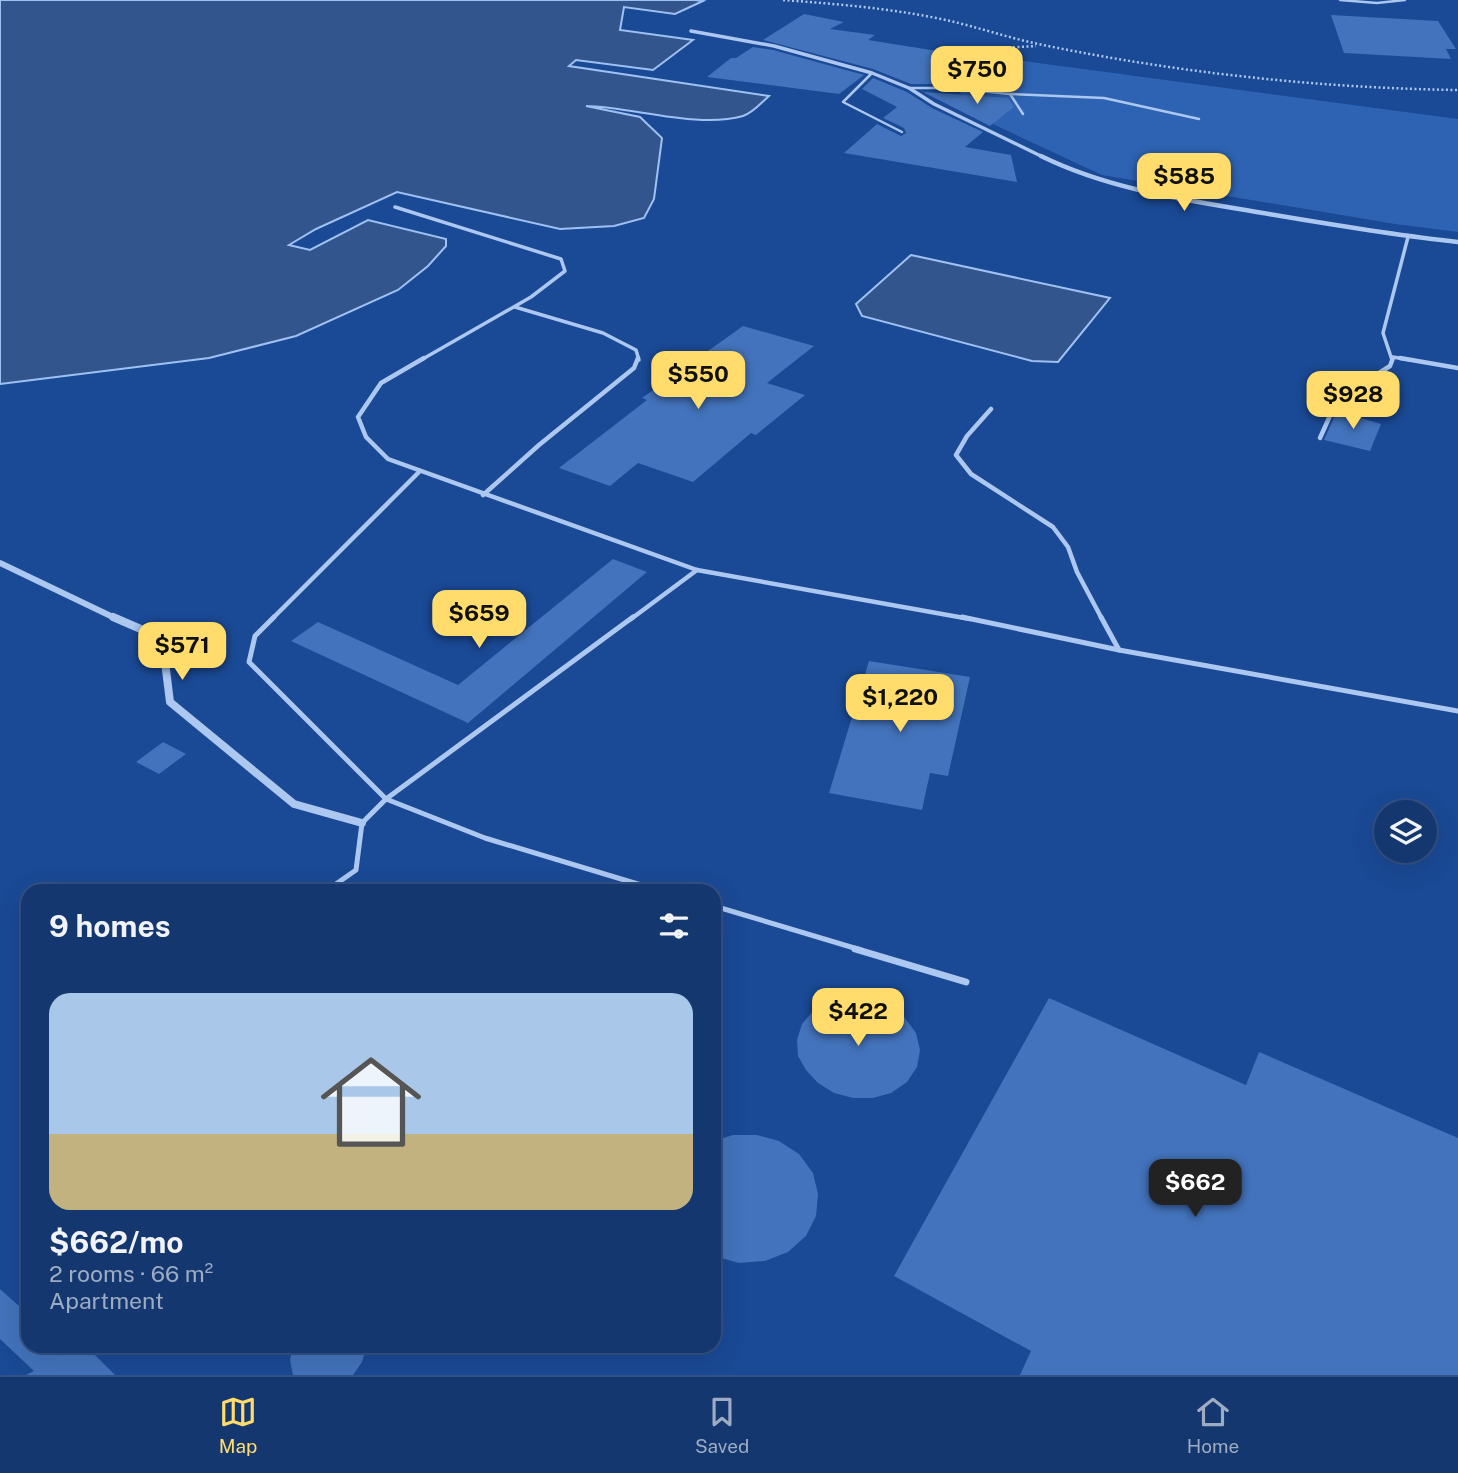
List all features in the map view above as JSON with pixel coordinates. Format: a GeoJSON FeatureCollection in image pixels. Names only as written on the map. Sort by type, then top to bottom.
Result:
{"type":"FeatureCollection","features":[{"type":"Feature","properties":{"kind":"street"},"geometry":{"type":"LineString","coordinates":[[691,31],[774,47],[872,74],[909,88],[934,104],[1069,170],[1099,181],[1198,202],[1408,237],[1458,242]]}},
{"type":"Feature","properties":{"kind":"street"},"geometry":{"type":"LineString","coordinates":[[0,563],[69,598],[143,630],[165,662],[170,702],[294,804],[362,823]]}},
{"type":"Feature","properties":{"kind":"lane"},"geometry":{"type":"LineString","coordinates":[[1340,0],[1377,3],[1405,0]]}},
{"type":"Feature","properties":{"kind":"lane"},"geometry":{"type":"LineString","coordinates":[[872,74],[843,102],[902,132]]}},
{"type":"Feature","properties":{"kind":"lane"},"geometry":{"type":"LineString","coordinates":[[909,88],[1104,98],[1199,119]]}},
{"type":"Feature","properties":{"kind":"lane"},"geometry":{"type":"LineString","coordinates":[[1010,94],[1023,114]]}},
{"type":"Feature","properties":{"kind":"lane"},"geometry":{"type":"LineString","coordinates":[[396,207],[561,259],[565,271],[515,307],[381,383],[358,417],[366,437],[388,459],[697,570],[953,615],[1119,650],[1458,711]]}},
{"type":"Feature","properties":{"kind":"lane"},"geometry":{"type":"LineString","coordinates":[[1320,438],[1337,400],[1390,366],[1392,357],[1382,334],[1408,237]]}},
{"type":"Feature","properties":{"kind":"lane"},"geometry":{"type":"LineString","coordinates":[[483,495],[539,445],[634,368],[639,360],[636,349],[603,333],[515,307]]}},
{"type":"Feature","properties":{"kind":"lane"},"geometry":{"type":"LineString","coordinates":[[1392,357],[1458,368]]}},
{"type":"Feature","properties":{"kind":"lane"},"geometry":{"type":"LineString","coordinates":[[991,409],[967,436],[956,455],[971,474],[1053,527],[1068,547],[1077,572],[1119,650]]}},
{"type":"Feature","properties":{"kind":"lane"},"geometry":{"type":"LineString","coordinates":[[420,471],[255,636],[248,662],[386,799],[485,838],[639,884]]}},
{"type":"Feature","properties":{"kind":"lane"},"geometry":{"type":"LineString","coordinates":[[336,884],[356,870],[362,823],[386,799],[697,570]]}},
{"type":"Feature","properties":{"kind":"lane"},"geometry":{"type":"LineString","coordinates":[[721,908],[966,982]]}},
{"type":"Feature","properties":{"kind":"path"},"geometry":{"type":"LineString","coordinates":[[783,0],[870,7],[941,19],[1041,45],[1194,72],[1377,89],[1458,90]]}},
{"type":"Feature","properties":{"kind":"path"},"geometry":{"type":"LineString","coordinates":[[1005,54],[999,48],[1041,45]]}},
{"type":"Feature","properties":{"kind":"shaded area"},"geometry":{"type":"Polygon","coordinates":[[[0,0],[695,0],[703,1],[675,14],[624,7],[620,30],[693,40],[653,70],[576,60],[569,66],[769,96],[747,115],[725,119],[686,119],[586,106],[640,117],[662,138],[654,199],[644,218],[614,226],[560,229],[397,192],[316,229],[289,245],[310,250],[368,220],[446,239],[446,246],[428,266],[398,290],[296,336],[209,358],[0,384],[0,0]]]}},
{"type":"Feature","properties":{"kind":"shaded area"},"geometry":{"type":"Polygon","coordinates":[[[986,56],[1458,119],[1458,232],[1102,175],[969,113],[957,85],[986,56]]]}},
{"type":"Feature","properties":{"kind":"shaded area"},"geometry":{"type":"Polygon","coordinates":[[[911,255],[1110,298],[1058,362],[1032,361],[862,316],[856,304],[911,255]]]}},
{"type":"Feature","properties":{"kind":"building"},"geometry":{"type":"Polygon","coordinates":[[[804,14],[844,22],[830,29],[875,35],[868,40],[981,58],[951,84],[911,84],[873,69],[763,40],[804,14]]]}},
{"type":"Feature","properties":{"kind":"building"},"geometry":{"type":"Polygon","coordinates":[[[1331,15],[1438,21],[1456,49],[1446,49],[1451,59],[1344,53],[1331,15]]]}},
{"type":"Feature","properties":{"kind":"building"},"geometry":{"type":"Polygon","coordinates":[[[753,47],[864,75],[839,94],[707,77],[731,58],[736,58],[753,47]]]}},
{"type":"Feature","properties":{"kind":"building"},"geometry":{"type":"Polygon","coordinates":[[[873,78],[907,92],[932,108],[983,132],[965,147],[1011,155],[1017,182],[844,153],[877,124],[901,136],[906,133],[904,128],[883,118],[897,107],[862,89],[873,78]]]}},
{"type":"Feature","properties":{"kind":"building"},"geometry":{"type":"Polygon","coordinates":[[[923,92],[1008,98],[1014,107],[990,126],[923,92]]]}},
{"type":"Feature","properties":{"kind":"building"},"geometry":{"type":"Polygon","coordinates":[[[743,326],[814,346],[767,383],[805,395],[756,435],[751,433],[693,482],[638,463],[610,486],[559,468],[647,400],[642,398],[743,326]]]}},
{"type":"Feature","properties":{"kind":"building"},"geometry":{"type":"Polygon","coordinates":[[[1337,411],[1381,424],[1370,451],[1324,440],[1337,411]]]}},
{"type":"Feature","properties":{"kind":"building"},"geometry":{"type":"Polygon","coordinates":[[[613,559],[647,572],[468,723],[291,641],[318,622],[458,685],[613,559]]]}},
{"type":"Feature","properties":{"kind":"building"},"geometry":{"type":"Polygon","coordinates":[[[869,661],[970,677],[948,776],[930,773],[922,810],[829,793],[869,661]]]}},
{"type":"Feature","properties":{"kind":"building"},"geometry":{"type":"Polygon","coordinates":[[[163,742],[186,754],[159,774],[136,762],[163,742]]]}},
{"type":"Feature","properties":{"kind":"building"},"geometry":{"type":"Polygon","coordinates":[[[850,997],[871,999],[890,1006],[905,1018],[916,1033],[920,1050],[917,1067],[907,1082],[891,1093],[873,1098],[853,1098],[834,1093],[818,1083],[798,1056],[797,1040],[802,1024],[814,1010],[831,1001],[850,997]]]}},
{"type":"Feature","properties":{"kind":"building"},"geometry":{"type":"Polygon","coordinates":[[[1049,998],[1246,1085],[1259,1052],[1458,1138],[1458,1375],[1020,1375],[1031,1351],[894,1276],[1049,998]]]}},
{"type":"Feature","properties":{"kind":"building"},"geometry":{"type":"Polygon","coordinates":[[[733,1135],[757,1135],[779,1141],[799,1154],[813,1173],[818,1194],[816,1216],[806,1236],[788,1252],[765,1261],[739,1263],[721,1258],[721,1139],[733,1135]]]}},
{"type":"Feature","properties":{"kind":"building"},"geometry":{"type":"Polygon","coordinates":[[[0,1289],[21,1308],[21,1353],[93,1353],[115,1375],[26,1375],[34,1371],[0,1339],[0,1289]]]}},
{"type":"Feature","properties":{"kind":"building"},"geometry":{"type":"Polygon","coordinates":[[[292,1353],[365,1353],[353,1375],[293,1375],[292,1353]]]}}]}
